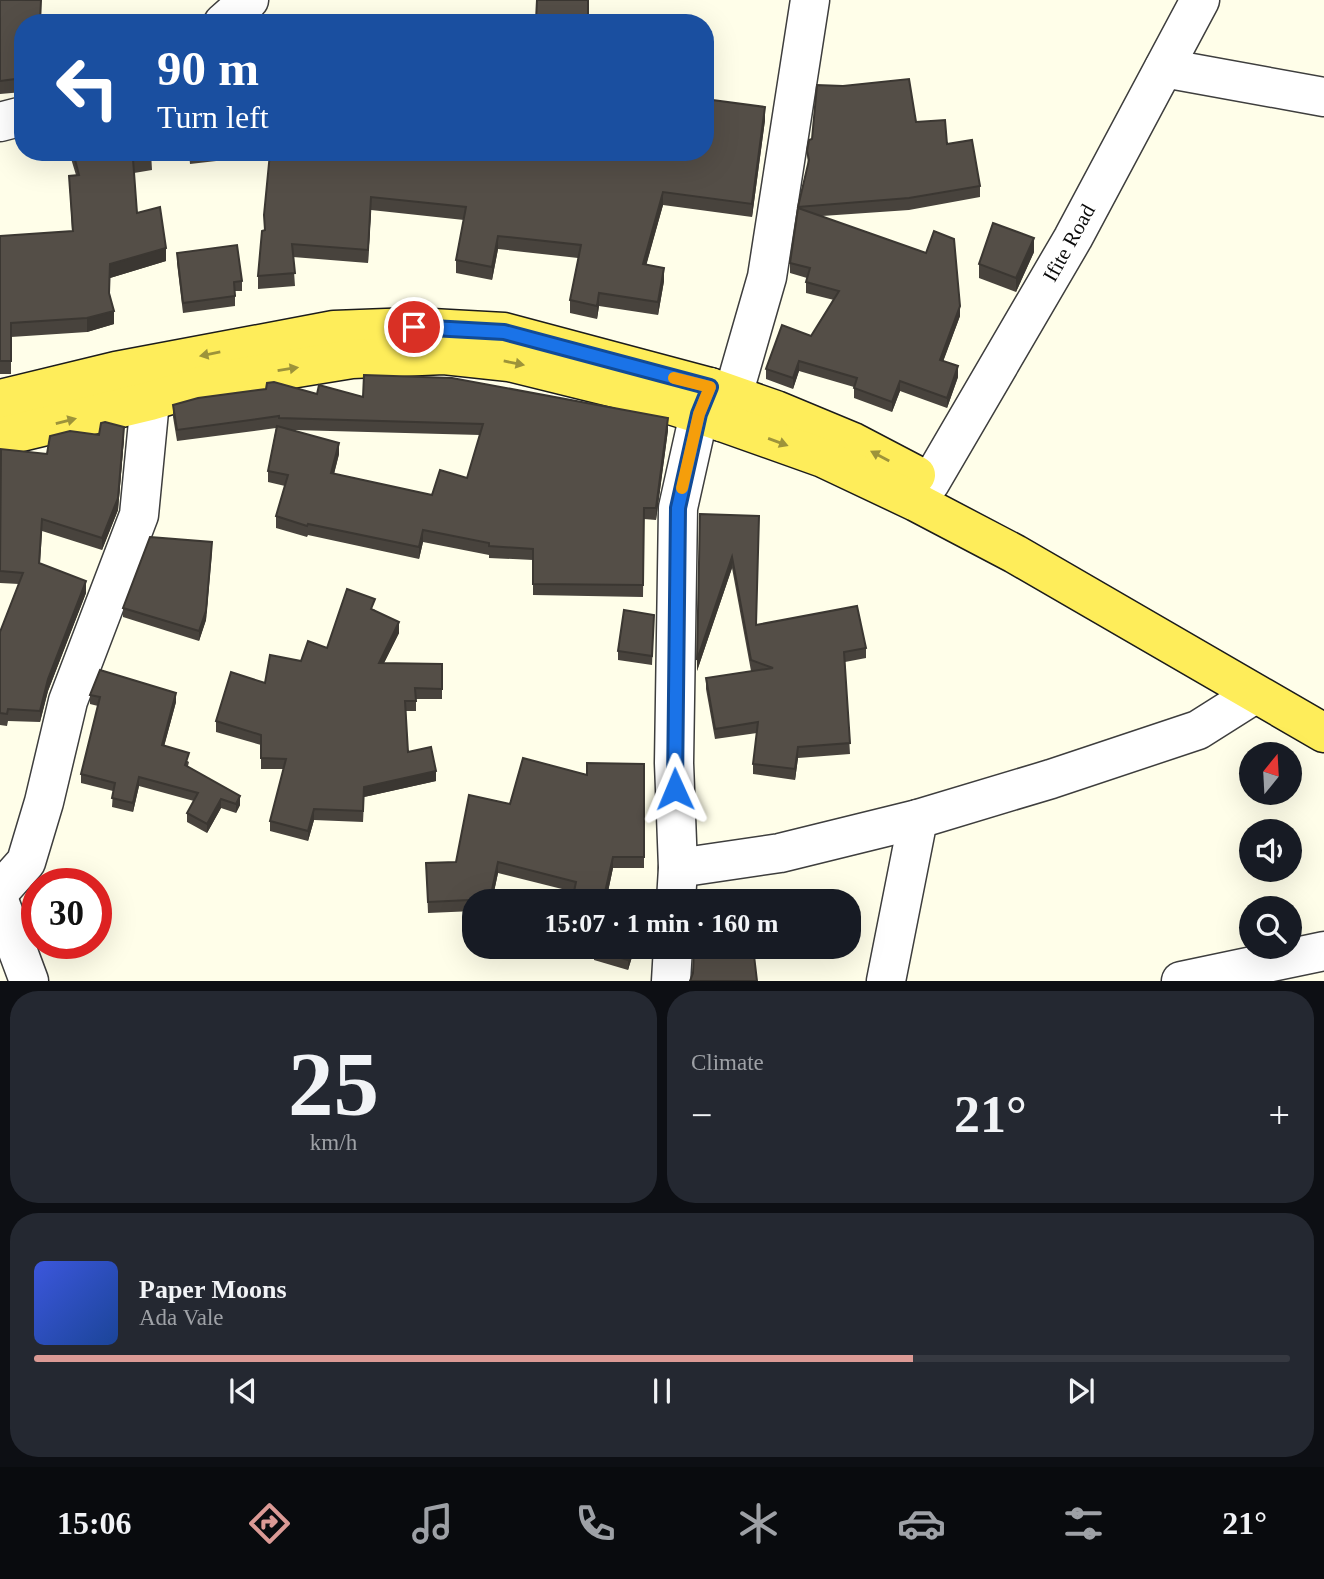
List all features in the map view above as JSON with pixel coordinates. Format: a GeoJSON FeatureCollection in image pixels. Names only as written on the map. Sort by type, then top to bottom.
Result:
{"type":"FeatureCollection","features":[{"type":"Feature","properties":{"kind":"main road"},"geometry":{"type":"LineString","coordinates":[[0,399],[116,372],[334,330],[414,327],[504,332],[716,405],[916,502],[1060,579],[1324,733]]}},
{"type":"Feature","properties":{"kind":"main road"},"geometry":{"type":"LineString","coordinates":[[0,437],[150,401],[218,380],[352,359],[444,355],[509,362],[619,389],[716,405],[776,410],[853,442],[930,483],[1090,570],[1324,704]]}},
{"type":"Feature","properties":{"kind":"street"},"geometry":{"type":"LineString","coordinates":[[233,14],[249,0]]}},
{"type":"Feature","properties":{"kind":"street"},"geometry":{"type":"LineString","coordinates":[[810,0],[767,277],[678,508],[674,763],[677,884],[780,853],[918,819],[1051,779],[1198,730],[1255,694]]}},
{"type":"Feature","properties":{"kind":"street","name":"Ifite Road"},"geometry":{"type":"LineString","coordinates":[[930,483],[1073,238],[1200,0]]}},
{"type":"Feature","properties":{"kind":"street"},"geometry":{"type":"LineString","coordinates":[[1164,68],[1324,97]]}},
{"type":"Feature","properties":{"kind":"street"},"geometry":{"type":"LineString","coordinates":[[0,891],[26,862],[44,802],[68,701],[139,515],[150,401]]}},
{"type":"Feature","properties":{"kind":"street"},"geometry":{"type":"LineString","coordinates":[[886,981],[918,819]]}},
{"type":"Feature","properties":{"kind":"street"},"geometry":{"type":"LineString","coordinates":[[0,903],[27,978]]}},
{"type":"Feature","properties":{"kind":"street"},"geometry":{"type":"LineString","coordinates":[[1181,981],[1324,951]]}},
{"type":"Feature","properties":{"kind":"street"},"geometry":{"type":"LineString","coordinates":[[671,981],[672,959]]}},
{"type":"Feature","properties":{"kind":"building"},"geometry":{"type":"Polygon","coordinates":[[[0,0],[41,0],[40,14],[14,14],[14,79],[0,81],[0,0]]]}},
{"type":"Feature","properties":{"kind":"building"},"geometry":{"type":"Polygon","coordinates":[[[537,0],[588,0],[588,14],[536,14],[537,0]]]}},
{"type":"Feature","properties":{"kind":"building"},"geometry":{"type":"Polygon","coordinates":[[[909,79],[916,122],[945,120],[947,144],[972,140],[980,186],[909,198],[798,207],[809,160],[807,151],[809,140],[812,139],[817,85],[843,86],[909,79]]]}},
{"type":"Feature","properties":{"kind":"building"},"geometry":{"type":"Polygon","coordinates":[[[714,100],[765,107],[752,204],[663,192],[643,264],[664,268],[658,302],[599,293],[597,306],[570,300],[581,245],[498,236],[492,267],[456,260],[466,207],[371,197],[368,250],[292,244],[295,273],[258,276],[262,231],[265,230],[269,161],[714,161],[714,100]]]}},
{"type":"Feature","properties":{"kind":"building"},"geometry":{"type":"Polygon","coordinates":[[[75,161],[133,161],[137,213],[160,207],[166,248],[110,264],[109,293],[114,311],[87,318],[11,323],[11,361],[0,361],[0,236],[73,231],[69,176],[79,175],[75,161]]]}},
{"type":"Feature","properties":{"kind":"building"},"geometry":{"type":"Polygon","coordinates":[[[798,208],[926,253],[934,231],[954,239],[960,306],[940,360],[958,366],[947,398],[900,381],[892,402],[854,388],[857,378],[799,361],[793,378],[766,369],[782,325],[811,336],[839,291],[806,282],[810,268],[790,263],[798,208]]]}},
{"type":"Feature","properties":{"kind":"building"},"geometry":{"type":"Polygon","coordinates":[[[993,223],[1034,238],[1016,278],[979,264],[993,223]]]}},
{"type":"Feature","properties":{"kind":"building"},"geometry":{"type":"Polygon","coordinates":[[[237,245],[242,281],[234,282],[235,296],[183,303],[177,253],[237,245]]]}},
{"type":"Feature","properties":{"kind":"building"},"geometry":{"type":"Polygon","coordinates":[[[364,375],[452,378],[668,418],[656,508],[644,508],[643,585],[533,584],[533,549],[489,546],[489,543],[423,530],[419,547],[308,524],[307,526],[276,516],[288,475],[268,471],[277,426],[339,443],[331,473],[432,495],[440,470],[467,478],[483,424],[279,416],[177,430],[173,405],[198,398],[266,389],[267,383],[274,382],[317,394],[319,385],[363,397],[364,375]]]}},
{"type":"Feature","properties":{"kind":"building"},"geometry":{"type":"Polygon","coordinates":[[[101,423],[124,427],[118,498],[102,538],[42,519],[39,563],[86,581],[48,679],[40,711],[8,709],[7,714],[0,713],[0,632],[23,573],[0,571],[1,449],[47,454],[50,436],[70,431],[99,435],[101,423]]]}},
{"type":"Feature","properties":{"kind":"building"},"geometry":{"type":"Polygon","coordinates":[[[700,514],[759,516],[756,625],[857,606],[866,648],[844,652],[850,743],[798,747],[795,769],[753,764],[758,722],[715,729],[706,678],[773,668],[751,660],[732,557],[697,660],[700,514]]]}},
{"type":"Feature","properties":{"kind":"building"},"geometry":{"type":"Polygon","coordinates":[[[150,537],[212,542],[206,611],[199,631],[123,608],[150,537]]]}},
{"type":"Feature","properties":{"kind":"building"},"geometry":{"type":"Polygon","coordinates":[[[347,589],[375,599],[371,609],[399,622],[379,663],[442,664],[442,689],[415,688],[416,701],[405,701],[408,752],[431,747],[436,771],[364,787],[363,811],[314,809],[308,831],[270,821],[286,759],[261,758],[261,735],[216,721],[231,672],[265,683],[270,655],[301,661],[308,641],[327,648],[347,589]]]}},
{"type":"Feature","properties":{"kind":"building"},"geometry":{"type":"Polygon","coordinates":[[[624,610],[654,615],[652,656],[618,651],[624,610]]]}},
{"type":"Feature","properties":{"kind":"building"},"geometry":{"type":"Polygon","coordinates":[[[100,670],[176,693],[162,745],[189,753],[185,765],[240,796],[236,804],[221,799],[207,824],[187,813],[198,793],[139,777],[133,803],[112,798],[115,783],[81,774],[100,697],[90,695],[100,670]]]}},
{"type":"Feature","properties":{"kind":"building"},"geometry":{"type":"Polygon","coordinates":[[[523,758],[587,775],[587,763],[644,764],[644,857],[613,857],[606,889],[575,889],[576,882],[498,862],[492,889],[462,889],[462,900],[428,902],[426,863],[456,862],[469,795],[510,804],[523,758]]]}},
{"type":"Feature","properties":{"kind":"building"},"geometry":{"type":"Polygon","coordinates":[[[694,959],[754,959],[757,981],[690,981],[694,959]]]}},
{"type":"Feature","properties":{"kind":"slow traffic"},"geometry":{"type":"LineString","coordinates":[[674,378],[710,387],[699,414],[682,488]]}},
{"type":"Feature","properties":{"kind":"route"},"geometry":{"type":"LineString","coordinates":[[414,327],[504,332],[710,387],[699,414],[678,508],[675,789]]}}]}
